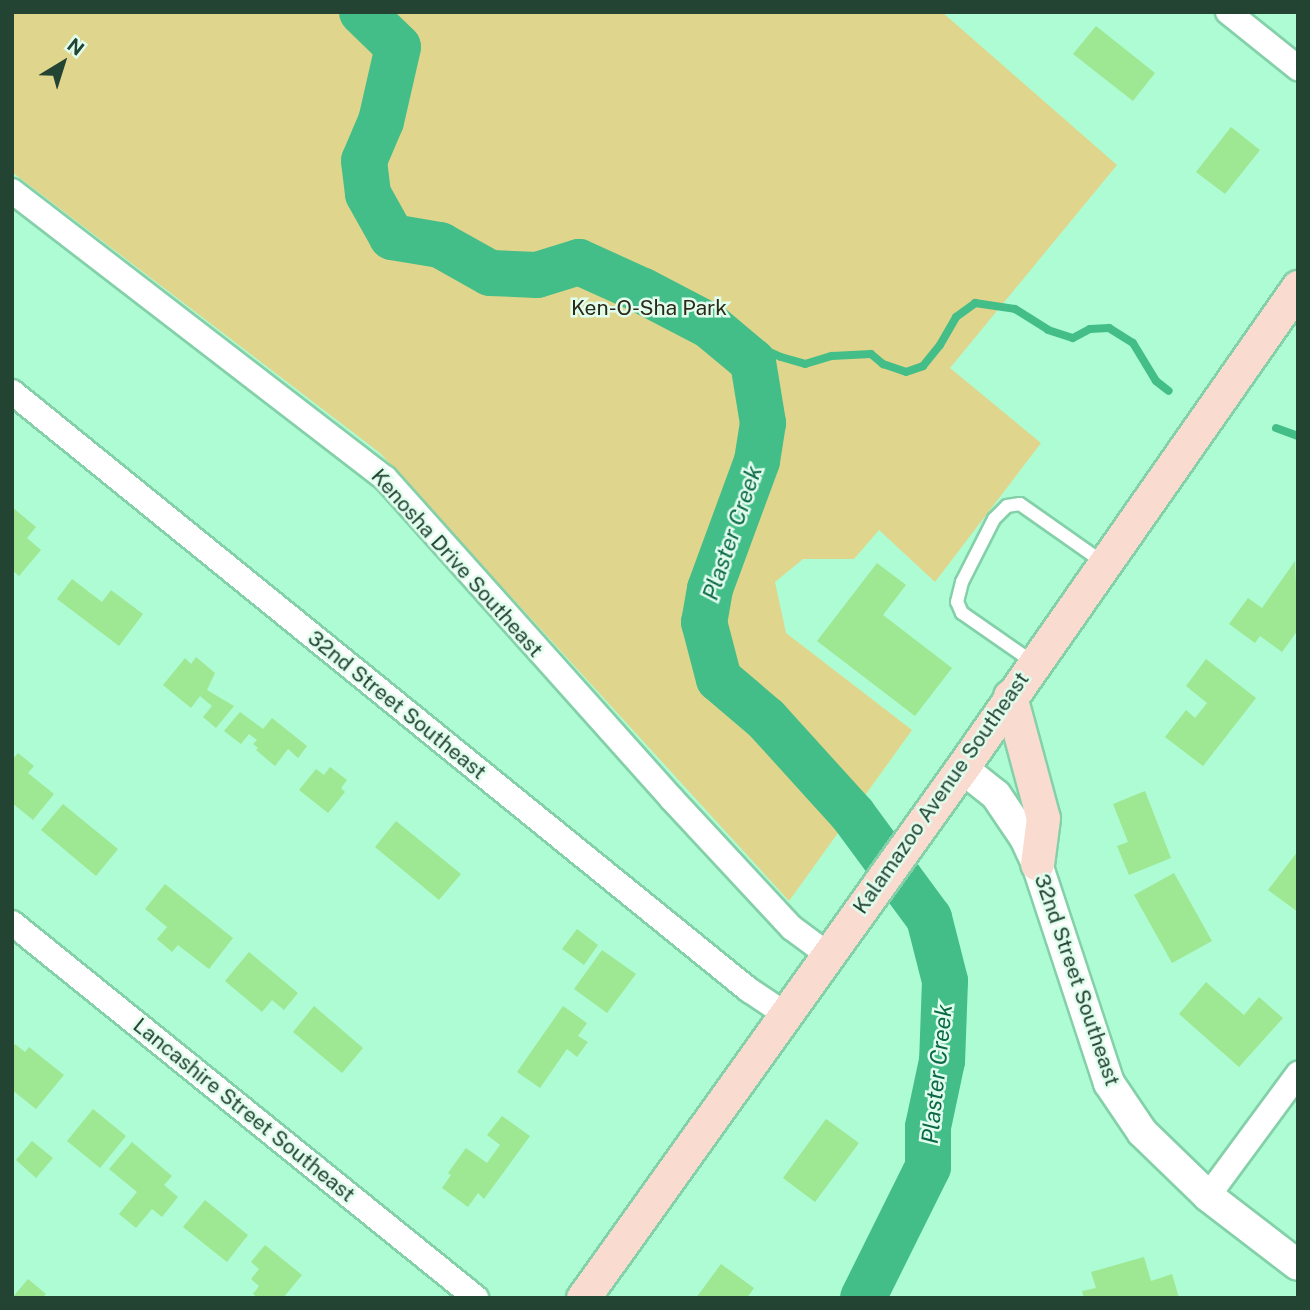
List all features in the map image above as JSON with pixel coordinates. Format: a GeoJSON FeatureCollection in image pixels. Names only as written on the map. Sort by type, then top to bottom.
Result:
{"type":"FeatureCollection","features":[{"type":"Feature","properties":{"kind":"main road","name":"Kalamazoo Avenue Southeast"},"geometry":{"type":"LineString","coordinates":[[583,1298],[865,900],[962,768],[1298,287]]}},
{"type":"Feature","properties":{"kind":"main road"},"geometry":{"type":"LineString","coordinates":[[1010,696],[1043,818],[1037,864]]}},
{"type":"Feature","properties":{"kind":"street"},"geometry":{"type":"LineString","coordinates":[[1228,12],[1298,68]]}},
{"type":"Feature","properties":{"kind":"street","name":"Kenosha Drive Southeast"},"geometry":{"type":"LineString","coordinates":[[12,191],[385,478],[708,838],[792,928],[827,954]]}},
{"type":"Feature","properties":{"kind":"street","name":"32nd Street Southeast"},"geometry":{"type":"LineString","coordinates":[[12,393],[749,990],[785,1014]]}},
{"type":"Feature","properties":{"kind":"street","name":"32nd Street Southeast"},"geometry":{"type":"LineString","coordinates":[[962,768],[996,795],[1037,864],[1109,1083],[1142,1132],[1208,1196],[1298,1265]]}},
{"type":"Feature","properties":{"kind":"street","name":"Lancashire Street Southeast"},"geometry":{"type":"LineString","coordinates":[[12,923],[476,1298]]}},
{"type":"Feature","properties":{"kind":"street"},"geometry":{"type":"LineString","coordinates":[[1208,1196],[1298,1074]]}},
{"type":"Feature","properties":{"kind":"lane"},"geometry":{"type":"LineString","coordinates":[[1034,663],[962,613],[957,602],[962,582],[994,519],[1007,506],[1020,504],[1105,563]]}},
{"type":"Feature","properties":{"kind":"green space","name":"Ken-O-Sha Park"},"geometry":{"type":"Polygon","coordinates":[[[12,12],[942,12],[1117,165],[950,368],[1041,443],[935,582],[879,530],[854,559],[803,559],[775,582],[786,633],[912,730],[789,901],[380,453],[12,172],[12,12]]]}},
{"type":"Feature","properties":{"kind":"building"},"geometry":{"type":"Polygon","coordinates":[[[1096,26],[1155,73],[1133,101],[1073,54],[1096,26]]]}},
{"type":"Feature","properties":{"kind":"building"},"geometry":{"type":"Polygon","coordinates":[[[1231,127],[1260,150],[1225,194],[1196,172],[1231,127]]]}},
{"type":"Feature","properties":{"kind":"building"},"geometry":{"type":"Polygon","coordinates":[[[12,507],[36,527],[27,538],[41,550],[19,576],[12,570],[12,507]]]}},
{"type":"Feature","properties":{"kind":"building"},"geometry":{"type":"Polygon","coordinates":[[[1295,561],[1298,630],[1282,652],[1260,636],[1255,643],[1229,624],[1248,598],[1262,608],[1295,561]]]}},
{"type":"Feature","properties":{"kind":"building"},"geometry":{"type":"Polygon","coordinates":[[[877,563],[906,585],[883,615],[952,668],[915,716],[817,641],[877,563]]]}},
{"type":"Feature","properties":{"kind":"building"},"geometry":{"type":"Polygon","coordinates":[[[72,579],[102,602],[111,590],[143,614],[119,646],[57,599],[72,579]]]}},
{"type":"Feature","properties":{"kind":"building"},"geometry":{"type":"Polygon","coordinates":[[[196,657],[215,673],[207,690],[234,706],[216,728],[203,717],[212,706],[200,696],[191,708],[163,685],[185,658],[191,664],[196,657]]]}},
{"type":"Feature","properties":{"kind":"building"},"geometry":{"type":"Polygon","coordinates":[[[1206,659],[1256,698],[1203,766],[1165,737],[1186,710],[1195,718],[1207,703],[1186,686],[1206,659]]]}},
{"type":"Feature","properties":{"kind":"building"},"geometry":{"type":"Polygon","coordinates":[[[240,712],[263,729],[272,718],[307,746],[298,758],[288,749],[275,766],[256,750],[258,748],[253,744],[257,740],[249,734],[241,744],[224,731],[240,712]]]}},
{"type":"Feature","properties":{"kind":"building"},"geometry":{"type":"Polygon","coordinates":[[[18,753],[34,766],[28,773],[54,794],[33,820],[12,803],[12,760],[18,753]]]}},
{"type":"Feature","properties":{"kind":"building"},"geometry":{"type":"Polygon","coordinates":[[[330,767],[347,780],[341,788],[345,792],[328,813],[299,790],[316,769],[324,775],[330,767]]]}},
{"type":"Feature","properties":{"kind":"building"},"geometry":{"type":"Polygon","coordinates":[[[1145,791],[1171,858],[1129,875],[1117,846],[1128,842],[1113,804],[1145,791]]]}},
{"type":"Feature","properties":{"kind":"building"},"geometry":{"type":"Polygon","coordinates":[[[63,804],[118,849],[96,876],[41,830],[63,804]]]}},
{"type":"Feature","properties":{"kind":"building"},"geometry":{"type":"Polygon","coordinates":[[[396,821],[461,874],[439,900],[375,847],[396,821]]]}},
{"type":"Feature","properties":{"kind":"building"},"geometry":{"type":"Polygon","coordinates":[[[1298,851],[1298,912],[1268,890],[1298,851]]]}},
{"type":"Feature","properties":{"kind":"building"},"geometry":{"type":"Polygon","coordinates":[[[1174,873],[1212,941],[1172,963],[1134,895],[1174,873]]]}},
{"type":"Feature","properties":{"kind":"building"},"geometry":{"type":"Polygon","coordinates":[[[165,884],[233,938],[209,969],[178,945],[172,952],[157,939],[167,927],[145,909],[165,884]]]}},
{"type":"Feature","properties":{"kind":"building"},"geometry":{"type":"Polygon","coordinates":[[[577,929],[598,945],[584,965],[562,949],[577,929]]]}},
{"type":"Feature","properties":{"kind":"building"},"geometry":{"type":"Polygon","coordinates":[[[602,950],[636,974],[607,1013],[574,989],[602,950]]]}},
{"type":"Feature","properties":{"kind":"building"},"geometry":{"type":"Polygon","coordinates":[[[249,952],[298,993],[284,1010],[272,1000],[262,1012],[225,981],[249,952]]]}},
{"type":"Feature","properties":{"kind":"building"},"geometry":{"type":"Polygon","coordinates":[[[1206,982],[1244,1015],[1259,997],[1283,1018],[1239,1067],[1179,1014],[1206,982]]]}},
{"type":"Feature","properties":{"kind":"building"},"geometry":{"type":"Polygon","coordinates":[[[314,1006],[363,1048],[342,1073],[293,1032],[314,1006]]]}},
{"type":"Feature","properties":{"kind":"building"},"geometry":{"type":"Polygon","coordinates":[[[563,1006],[587,1023],[578,1036],[588,1042],[577,1057],[567,1049],[540,1088],[517,1072],[563,1006]]]}},
{"type":"Feature","properties":{"kind":"building"},"geometry":{"type":"Polygon","coordinates":[[[15,1044],[25,1052],[29,1047],[64,1075],[36,1109],[12,1090],[12,1048],[15,1044]]]}},
{"type":"Feature","properties":{"kind":"building"},"geometry":{"type":"Polygon","coordinates":[[[93,1109],[126,1136],[100,1168],[67,1141],[93,1109]]]}},
{"type":"Feature","properties":{"kind":"building"},"geometry":{"type":"Polygon","coordinates":[[[502,1116],[530,1136],[484,1199],[478,1193],[468,1207],[442,1188],[451,1175],[448,1173],[466,1148],[487,1163],[500,1145],[487,1135],[502,1116]]]}},
{"type":"Feature","properties":{"kind":"building"},"geometry":{"type":"Polygon","coordinates":[[[826,1119],[859,1143],[815,1202],[783,1178],[826,1119]]]}},
{"type":"Feature","properties":{"kind":"building"},"geometry":{"type":"Polygon","coordinates":[[[32,1141],[53,1158],[36,1178],[16,1160],[32,1141]]]}},
{"type":"Feature","properties":{"kind":"building"},"geometry":{"type":"Polygon","coordinates":[[[132,1142],[172,1176],[164,1185],[178,1197],[162,1217],[152,1209],[136,1228],[119,1214],[137,1192],[109,1169],[132,1142]]]}},
{"type":"Feature","properties":{"kind":"building"},"geometry":{"type":"Polygon","coordinates":[[[205,1200],[248,1235],[227,1262],[183,1227],[205,1200]]]}},
{"type":"Feature","properties":{"kind":"building"},"geometry":{"type":"Polygon","coordinates":[[[265,1245],[302,1275],[283,1298],[258,1298],[253,1294],[259,1286],[251,1279],[259,1269],[251,1262],[265,1245]]]}},
{"type":"Feature","properties":{"kind":"building"},"geometry":{"type":"Polygon","coordinates":[[[1144,1257],[1151,1281],[1172,1274],[1179,1298],[1084,1298],[1082,1291],[1096,1288],[1091,1272],[1144,1257]]]}},
{"type":"Feature","properties":{"kind":"building"},"geometry":{"type":"Polygon","coordinates":[[[721,1264],[754,1288],[747,1298],[696,1298],[721,1264]]]}},
{"type":"Feature","properties":{"kind":"building"},"geometry":{"type":"Polygon","coordinates":[[[28,1279],[46,1294],[42,1298],[12,1298],[28,1279]]]}},
{"type":"Feature","properties":{"kind":"waterway","name":"Plaster Creek"},"geometry":{"type":"LineString","coordinates":[[362,12],[398,47],[381,121],[364,161],[368,194],[392,237],[440,245],[490,273],[537,275],[579,262],[710,326],[753,362],[763,423],[757,461],[710,589],[704,622],[719,679],[766,719],[853,815],[929,918],[945,981],[942,1061],[928,1127],[928,1167],[863,1298]]}},
{"type":"Feature","properties":{"kind":"waterway"},"geometry":{"type":"LineString","coordinates":[[710,326],[781,357],[805,364],[832,356],[871,354],[883,364],[906,372],[923,366],[940,345],[956,317],[975,303],[1015,309],[1048,330],[1073,338],[1090,329],[1109,328],[1133,343],[1156,381],[1169,391]]}},
{"type":"Feature","properties":{"kind":"waterway"},"geometry":{"type":"LineString","coordinates":[[1276,428],[1298,436]]}}]}
